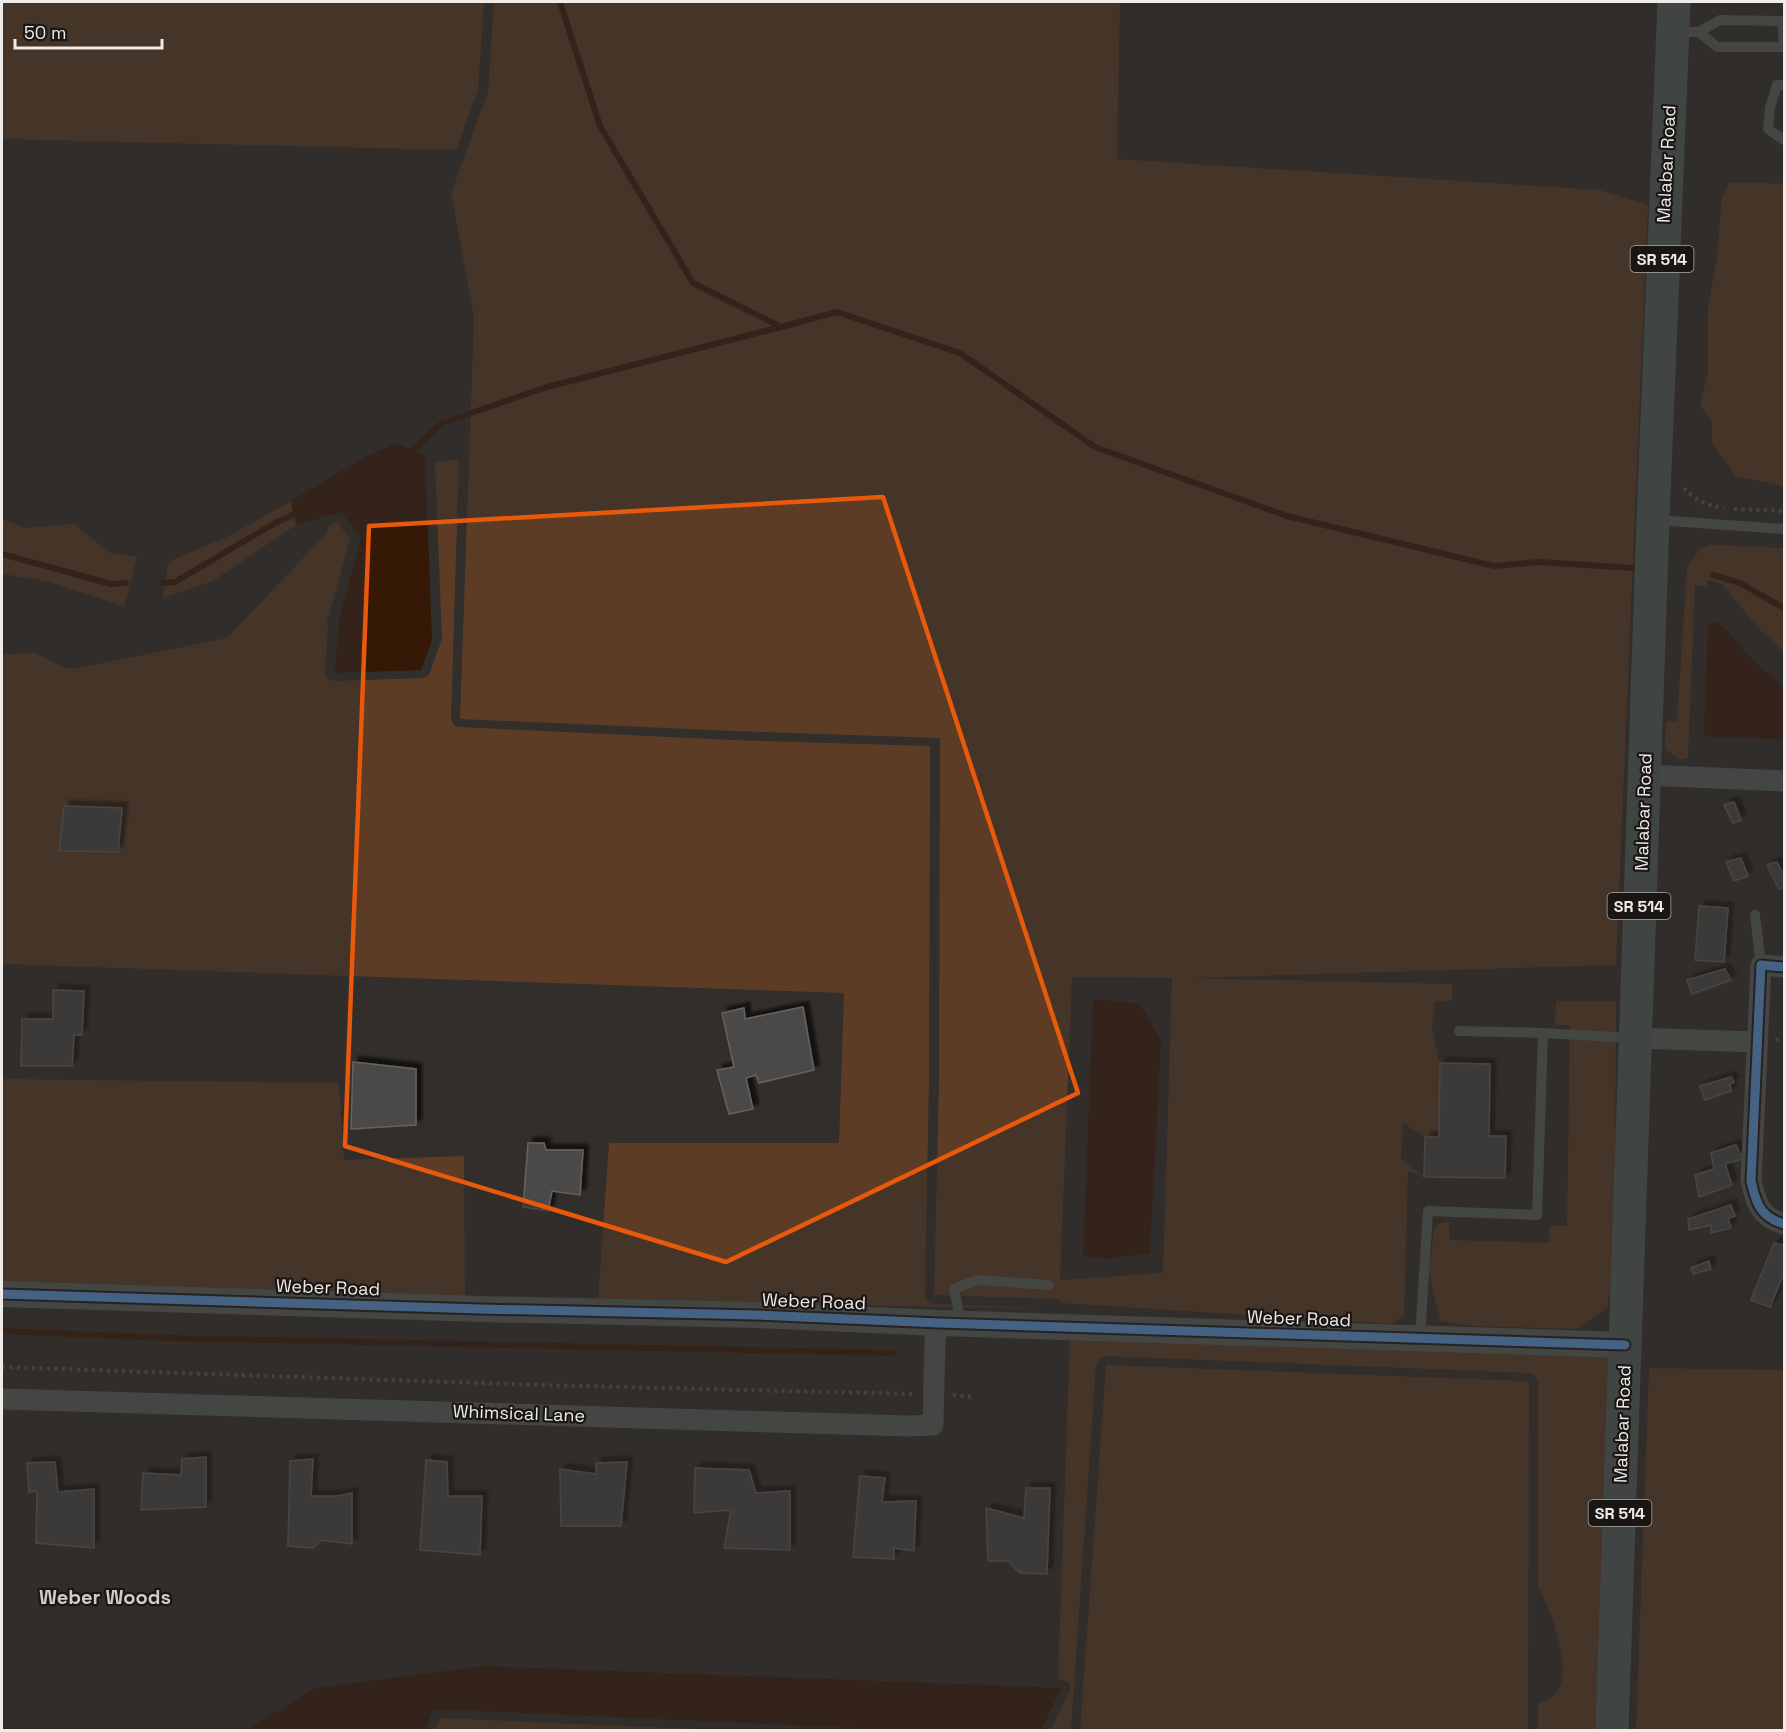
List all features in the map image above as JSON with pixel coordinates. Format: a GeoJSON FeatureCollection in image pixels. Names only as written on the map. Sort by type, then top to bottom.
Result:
{"type":"FeatureCollection","features":[{"type":"Feature","properties":{"kind":"main road","name":"Malabar Road"},"geometry":{"type":"LineString","coordinates":[[1612,1731],[1653,519],[1682,22]]}},
{"type":"Feature","properties":{"kind":"street"},"geometry":{"type":"LineString","coordinates":[[1644,775],[1785,780]]}},
{"type":"Feature","properties":{"kind":"street"},"geometry":{"type":"LineString","coordinates":[[1785,967],[1761,965],[1751,1180],[1755,1201],[1764,1214],[1785,1224]]}},
{"type":"Feature","properties":{"kind":"street"},"geometry":{"type":"LineString","coordinates":[[1634,1038],[1757,1042]]}},
{"type":"Feature","properties":{"kind":"street","name":"Weber Road"},"geometry":{"type":"LineString","coordinates":[[2,1293],[481,1309],[758,1315],[1625,1345]]}},
{"type":"Feature","properties":{"kind":"street","name":"Whimsical Lane"},"geometry":{"type":"LineString","coordinates":[[2,1398],[933,1425],[935,1340],[950,1323]]}},
{"type":"Feature","properties":{"kind":"lane"},"geometry":{"type":"LineString","coordinates":[[1783,21],[1784,47],[1717,47],[1682,22],[1783,21]]}},
{"type":"Feature","properties":{"kind":"lane"},"geometry":{"type":"LineString","coordinates":[[1785,85],[1777,86],[1770,108],[1768,129],[1785,140]]}},
{"type":"Feature","properties":{"kind":"lane"},"geometry":{"type":"LineString","coordinates":[[1653,519],[1785,529]]}},
{"type":"Feature","properties":{"kind":"lane"},"geometry":{"type":"LineString","coordinates":[[1755,915],[1761,965]]}},
{"type":"Feature","properties":{"kind":"lane"},"geometry":{"type":"LineString","coordinates":[[1459,1031],[1634,1038]]}},
{"type":"Feature","properties":{"kind":"lane"},"geometry":{"type":"LineString","coordinates":[[1420,1338],[1428,1211],[1537,1215],[1543,1033]]}},
{"type":"Feature","properties":{"kind":"lane"},"geometry":{"type":"LineString","coordinates":[[950,1323],[954,1289],[977,1280],[1049,1285]]}},
{"type":"Feature","properties":{"kind":"path"},"geometry":{"type":"LineString","coordinates":[[1684,488],[1695,500],[1707,505],[1785,511]]}},
{"type":"Feature","properties":{"kind":"path"},"geometry":{"type":"LineString","coordinates":[[2,1367],[538,1385],[973,1396]]}},
{"type":"Feature","properties":{"kind":"highlighted area"},"geometry":{"type":"Polygon","coordinates":[[[883,497],[1078,1093],[726,1262],[345,1146],[369,526],[883,497]]]}},
{"type":"Feature","properties":{"kind":"shaded area"},"geometry":{"type":"Polygon","coordinates":[[[2,2],[482,2],[484,4],[478,90],[456,150],[2,139],[2,2]]]}},
{"type":"Feature","properties":{"kind":"shaded area"},"geometry":{"type":"Polygon","coordinates":[[[494,2],[1120,2],[1117,159],[1599,190],[1648,205],[1616,965],[1189,978],[1452,984],[1452,1001],[1435,1001],[1432,1029],[1440,1063],[1439,1137],[1425,1137],[1403,1123],[1401,1159],[1424,1177],[1408,1171],[1404,1315],[1392,1324],[1061,1303],[1058,1299],[934,1295],[939,1077],[940,738],[460,719],[474,317],[451,193],[488,92],[494,2]],[[1072,977],[1060,1280],[1163,1273],[1172,978],[1072,977]]]}},
{"type":"Feature","properties":{"kind":"shaded area"},"geometry":{"type":"Polygon","coordinates":[[[1730,182],[1784,184],[1784,486],[1736,476],[1712,444],[1712,421],[1700,405],[1708,372],[1708,307],[1717,257],[1722,197],[1730,182]]]}},
{"type":"Feature","properties":{"kind":"shaded area"},"geometry":{"type":"Polygon","coordinates":[[[397,443],[425,456],[432,640],[421,670],[335,673],[339,620],[361,537],[341,512],[296,525],[291,501],[363,458],[397,443]]]}},
{"type":"Feature","properties":{"kind":"shaded area"},"geometry":{"type":"Polygon","coordinates":[[[459,459],[451,719],[454,726],[733,740],[930,746],[929,1077],[925,1297],[928,1302],[934,1304],[1051,1309],[598,1300],[609,1143],[839,1143],[844,993],[2,964],[2,655],[34,652],[65,668],[73,669],[227,638],[326,534],[329,525],[337,522],[350,539],[327,622],[325,672],[327,678],[335,681],[424,678],[429,675],[442,639],[435,463],[459,459]]]}},
{"type":"Feature","properties":{"kind":"shaded area"},"geometry":{"type":"Polygon","coordinates":[[[291,501],[296,525],[213,581],[163,598],[168,562],[227,537],[291,501]]]}},
{"type":"Feature","properties":{"kind":"shaded area"},"geometry":{"type":"Polygon","coordinates":[[[2,519],[25,528],[74,524],[110,553],[137,557],[124,606],[46,581],[2,574],[2,519]]]}},
{"type":"Feature","properties":{"kind":"shaded area"},"geometry":{"type":"Polygon","coordinates":[[[1710,545],[1784,548],[1784,652],[1758,628],[1722,584],[1708,580],[1707,587],[1695,585],[1688,758],[1680,760],[1665,749],[1666,722],[1677,721],[1687,566],[1700,549],[1710,545]]]}},
{"type":"Feature","properties":{"kind":"shaded area"},"geometry":{"type":"Polygon","coordinates":[[[1715,622],[1729,632],[1749,656],[1784,689],[1784,739],[1714,737],[1704,734],[1708,624],[1715,622]]]}},
{"type":"Feature","properties":{"kind":"shaded area"},"geometry":{"type":"Polygon","coordinates":[[[1093,999],[1140,1004],[1161,1040],[1150,1253],[1107,1259],[1083,1256],[1093,999]]]}},
{"type":"Feature","properties":{"kind":"shaded area"},"geometry":{"type":"Polygon","coordinates":[[[1556,1001],[1616,1001],[1615,1235],[1613,1277],[1607,1308],[1578,1329],[1474,1326],[1440,1321],[1429,1273],[1434,1229],[1440,1223],[1449,1221],[1450,1240],[1549,1243],[1550,1226],[1567,1226],[1570,1025],[1555,1025],[1556,1001]]]}},
{"type":"Feature","properties":{"kind":"shaded area"},"geometry":{"type":"Polygon","coordinates":[[[2,1079],[339,1083],[344,1160],[464,1156],[465,1297],[2,1283],[2,1079]]]}},
{"type":"Feature","properties":{"kind":"shaded area"},"geometry":{"type":"Polygon","coordinates":[[[1070,1337],[1613,1355],[1601,1730],[1538,1730],[1538,1704],[1555,1694],[1561,1683],[1562,1659],[1557,1634],[1538,1587],[1538,1382],[1535,1375],[1106,1356],[1100,1358],[1096,1364],[1071,1730],[1051,1730],[1070,1689],[1069,1683],[1058,1679],[1070,1337]]]}},
{"type":"Feature","properties":{"kind":"shaded area"},"geometry":{"type":"Polygon","coordinates":[[[1106,1365],[1529,1381],[1528,1730],[1080,1730],[1106,1365]]]}},
{"type":"Feature","properties":{"kind":"shaded area"},"geometry":{"type":"Polygon","coordinates":[[[1649,1368],[1784,1370],[1784,1730],[1636,1730],[1649,1368]]]}},
{"type":"Feature","properties":{"kind":"shaded area"},"geometry":{"type":"Polygon","coordinates":[[[484,1666],[1061,1688],[1041,1730],[904,1730],[434,1709],[424,1730],[247,1730],[315,1688],[484,1666]]]}},
{"type":"Feature","properties":{"kind":"shaded area"},"geometry":{"type":"Polygon","coordinates":[[[440,1718],[716,1730],[435,1730],[440,1718]]]}},
{"type":"Feature","properties":{"kind":"building"},"geometry":{"type":"Polygon","coordinates":[[[1734,802],[1741,820],[1733,823],[1724,805],[1734,802]]]}},
{"type":"Feature","properties":{"kind":"building"},"geometry":{"type":"Polygon","coordinates":[[[64,806],[122,808],[118,852],[59,851],[64,806]]]}},
{"type":"Feature","properties":{"kind":"building"},"geometry":{"type":"Polygon","coordinates":[[[1741,858],[1748,876],[1734,881],[1726,862],[1741,858]]]}},
{"type":"Feature","properties":{"kind":"building"},"geometry":{"type":"Polygon","coordinates":[[[1777,862],[1784,876],[1784,888],[1779,889],[1767,865],[1777,862]]]}},
{"type":"Feature","properties":{"kind":"building"},"geometry":{"type":"Polygon","coordinates":[[[1699,906],[1728,908],[1724,962],[1695,960],[1699,906]]]}},
{"type":"Feature","properties":{"kind":"building"},"geometry":{"type":"Polygon","coordinates":[[[1725,969],[1731,980],[1692,994],[1687,980],[1725,969]]]}},
{"type":"Feature","properties":{"kind":"building"},"geometry":{"type":"Polygon","coordinates":[[[53,990],[84,991],[82,1035],[74,1035],[72,1066],[21,1066],[22,1019],[53,1019],[53,990]]]}},
{"type":"Feature","properties":{"kind":"building"},"geometry":{"type":"Polygon","coordinates":[[[803,1007],[814,1070],[759,1083],[756,1075],[746,1078],[753,1109],[729,1114],[717,1070],[734,1067],[722,1013],[744,1008],[745,1019],[803,1007]]]}},
{"type":"Feature","properties":{"kind":"building"},"geometry":{"type":"Polygon","coordinates":[[[353,1062],[416,1069],[416,1125],[351,1129],[353,1062]]]}},
{"type":"Feature","properties":{"kind":"building"},"geometry":{"type":"Polygon","coordinates":[[[1440,1063],[1490,1064],[1489,1136],[1506,1136],[1505,1178],[1424,1177],[1425,1137],[1439,1137],[1440,1063]]]}},
{"type":"Feature","properties":{"kind":"building"},"geometry":{"type":"Polygon","coordinates":[[[1731,1077],[1734,1082],[1730,1084],[1731,1091],[1705,1100],[1700,1086],[1731,1077]]]}},
{"type":"Feature","properties":{"kind":"building"},"geometry":{"type":"Polygon","coordinates":[[[528,1143],[544,1143],[546,1150],[583,1150],[580,1195],[552,1191],[548,1211],[523,1207],[528,1143]]]}},
{"type":"Feature","properties":{"kind":"building"},"geometry":{"type":"Polygon","coordinates":[[[1736,1145],[1743,1159],[1725,1164],[1732,1185],[1699,1197],[1695,1175],[1714,1169],[1711,1153],[1736,1145]]]}},
{"type":"Feature","properties":{"kind":"building"},"geometry":{"type":"Polygon","coordinates":[[[1731,1205],[1735,1216],[1728,1218],[1731,1228],[1711,1233],[1711,1225],[1689,1230],[1688,1219],[1731,1205]]]}},
{"type":"Feature","properties":{"kind":"building"},"geometry":{"type":"Polygon","coordinates":[[[1774,1243],[1784,1245],[1784,1273],[1770,1307],[1751,1300],[1774,1243]]]}},
{"type":"Feature","properties":{"kind":"building"},"geometry":{"type":"Polygon","coordinates":[[[1709,1261],[1711,1269],[1693,1274],[1691,1268],[1709,1261]]]}},
{"type":"Feature","properties":{"kind":"building"},"geometry":{"type":"Polygon","coordinates":[[[206,1457],[206,1507],[141,1510],[143,1473],[181,1475],[182,1459],[206,1457]]]}},
{"type":"Feature","properties":{"kind":"building"},"geometry":{"type":"Polygon","coordinates":[[[313,1459],[311,1496],[337,1496],[352,1493],[352,1544],[321,1540],[313,1548],[288,1546],[290,1461],[313,1459]]]}},
{"type":"Feature","properties":{"kind":"building"},"geometry":{"type":"Polygon","coordinates":[[[426,1460],[447,1462],[448,1496],[482,1496],[480,1555],[420,1550],[426,1460]]]}},
{"type":"Feature","properties":{"kind":"building"},"geometry":{"type":"Polygon","coordinates":[[[55,1462],[58,1492],[94,1489],[94,1548],[36,1543],[37,1491],[29,1492],[27,1463],[55,1462]]]}},
{"type":"Feature","properties":{"kind":"building"},"geometry":{"type":"Polygon","coordinates":[[[627,1462],[621,1526],[561,1526],[560,1469],[596,1474],[596,1463],[627,1462]]]}},
{"type":"Feature","properties":{"kind":"building"},"geometry":{"type":"Polygon","coordinates":[[[695,1468],[749,1470],[756,1493],[790,1491],[790,1550],[724,1548],[731,1510],[694,1513],[695,1468]]]}},
{"type":"Feature","properties":{"kind":"building"},"geometry":{"type":"Polygon","coordinates":[[[860,1476],[885,1478],[882,1502],[916,1501],[914,1551],[894,1548],[894,1559],[853,1557],[860,1476]]]}},
{"type":"Feature","properties":{"kind":"building"},"geometry":{"type":"Polygon","coordinates":[[[1026,1488],[1050,1488],[1047,1574],[1020,1573],[1008,1561],[988,1561],[986,1508],[1024,1518],[1026,1488]]]}},
{"type":"Feature","properties":{"kind":"waterway"},"geometry":{"type":"LineString","coordinates":[[560,2],[600,126],[693,283],[781,327],[837,312],[960,353],[1095,447],[1287,516],[1494,566],[1539,562],[1633,568]]}},
{"type":"Feature","properties":{"kind":"waterway"},"geometry":{"type":"LineString","coordinates":[[408,454],[442,423],[547,387],[781,327]]}},
{"type":"Feature","properties":{"kind":"waterway"},"geometry":{"type":"LineString","coordinates":[[162,583],[175,582],[275,523],[299,512]]}},
{"type":"Feature","properties":{"kind":"waterway"},"geometry":{"type":"LineString","coordinates":[[2,554],[111,584],[126,583]]}},
{"type":"Feature","properties":{"kind":"waterway"},"geometry":{"type":"LineString","coordinates":[[1713,575],[1740,583],[1784,608]]}},
{"type":"Feature","properties":{"kind":"waterway"},"geometry":{"type":"LineString","coordinates":[[2,1331],[168,1338],[893,1353]]}},
{"type":"Feature","properties":{"kind":"cycle path"},"geometry":{"type":"LineString","coordinates":[[1784,967],[1761,965],[1751,1181],[1760,1208],[1769,1217],[1784,1224]]}},
{"type":"Feature","properties":{"kind":"cycle path"},"geometry":{"type":"LineString","coordinates":[[2,1294],[757,1315],[1625,1345]]}},
{"type":"Feature","properties":{"kind":"district","name":"Weber Woods"},"geometry":{"type":"Point","coordinates":[105,1597]}}]}
